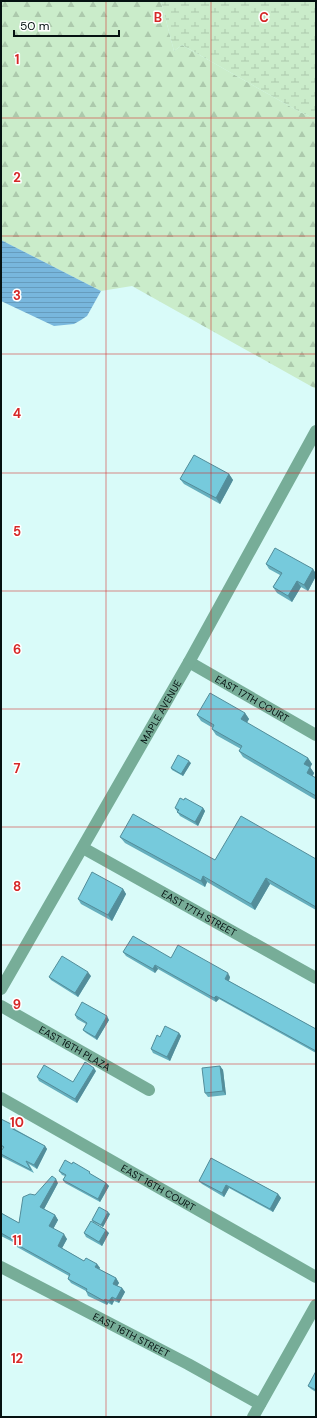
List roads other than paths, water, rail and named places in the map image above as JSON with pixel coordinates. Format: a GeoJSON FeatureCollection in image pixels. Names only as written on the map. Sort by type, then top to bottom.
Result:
{"type":"FeatureCollection","features":[{"type":"Feature","properties":{"kind":"street","name":"MAPLE AVENUE"},"geometry":{"type":"LineString","coordinates":[[1,989],[189,662],[316,431]]}},
{"type":"Feature","properties":{"kind":"street","name":"EAST 17TH COURT"},"geometry":{"type":"LineString","coordinates":[[189,662],[316,735]]}},
{"type":"Feature","properties":{"kind":"street","name":"EAST 17TH STREET"},"geometry":{"type":"LineString","coordinates":[[83,848],[316,978]]}},
{"type":"Feature","properties":{"kind":"street","name":"EAST 16TH PLAZA"},"geometry":{"type":"LineString","coordinates":[[1,1006],[150,1090]]}},
{"type":"Feature","properties":{"kind":"street","name":"EAST 16TH COURT"},"geometry":{"type":"LineString","coordinates":[[1,1098],[316,1277]]}},
{"type":"Feature","properties":{"kind":"street","name":"EAST 16TH STREET"},"geometry":{"type":"LineString","coordinates":[[1,1267],[188,1364],[260,1404]]}},
{"type":"Feature","properties":{"kind":"street"},"geometry":{"type":"LineString","coordinates":[[253,1417],[316,1305]]}},
{"type":"Feature","properties":{"kind":"water"},"geometry":{"type":"Polygon","coordinates":[[[1,240],[101,291],[87,316],[74,324],[54,326],[1,301],[1,240]]]}}]}
